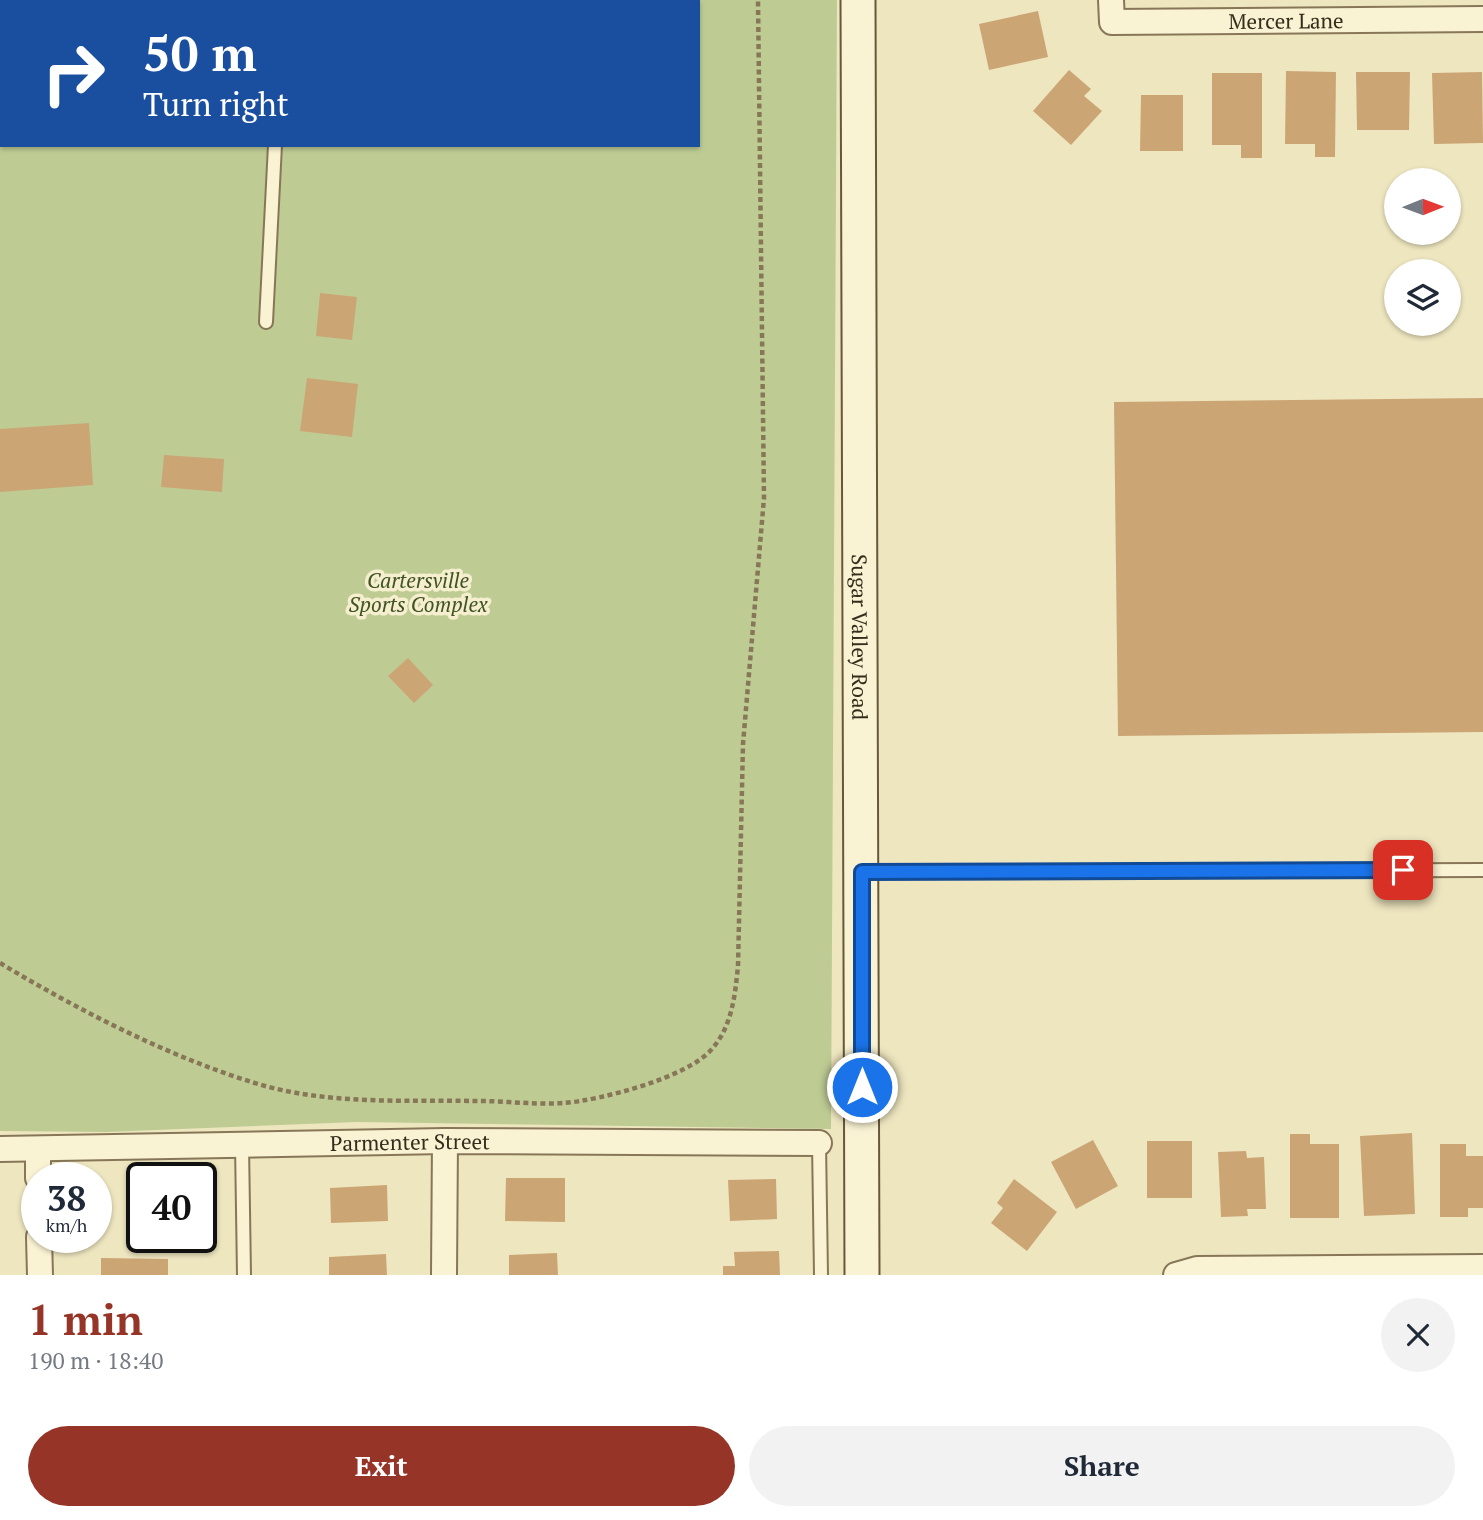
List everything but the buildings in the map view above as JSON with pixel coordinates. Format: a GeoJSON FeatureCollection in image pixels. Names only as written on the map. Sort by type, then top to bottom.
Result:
{"type":"FeatureCollection","features":[{"type":"Feature","properties":{"kind":"street","name":"Sugar Valley Road"},"geometry":{"type":"LineString","coordinates":[[858,0],[862,1275]]}},
{"type":"Feature","properties":{"kind":"street","name":"Mercer Lane"},"geometry":{"type":"LineString","coordinates":[[1111,0],[1112,22],[1483,19]]}},
{"type":"Feature","properties":{"kind":"street","name":"Parmenter Street"},"geometry":{"type":"LineString","coordinates":[[0,1149],[445,1141],[819,1143]]}},
{"type":"Feature","properties":{"kind":"street"},"geometry":{"type":"LineString","coordinates":[[444,1275],[445,1141]]}},
{"type":"Feature","properties":{"kind":"street"},"geometry":{"type":"LineString","coordinates":[[37,1149],[37,1162]]}},
{"type":"Feature","properties":{"kind":"street"},"geometry":{"type":"LineString","coordinates":[[39,1253],[40,1275]]}},
{"type":"Feature","properties":{"kind":"street"},"geometry":{"type":"LineString","coordinates":[[1176,1275],[1197,1269],[1483,1267]]}},
{"type":"Feature","properties":{"kind":"lane"},"geometry":{"type":"LineString","coordinates":[[266,322],[275,147]]}},
{"type":"Feature","properties":{"kind":"lane"},"geometry":{"type":"LineString","coordinates":[[862,872],[1483,870]]}},
{"type":"Feature","properties":{"kind":"lane"},"geometry":{"type":"LineString","coordinates":[[819,1143],[821,1275]]}},
{"type":"Feature","properties":{"kind":"lane"},"geometry":{"type":"LineString","coordinates":[[242,1145],[244,1275]]}},
{"type":"Feature","properties":{"kind":"path"},"geometry":{"type":"LineString","coordinates":[[0,963],[37,986],[200,1065],[260,1085],[309,1096],[564,1103],[643,1086],[680,1072],[710,1051],[726,1027],[734,999],[738,966],[743,744],[764,498],[758,0]]}},
{"type":"Feature","properties":{"kind":"green space","name":"Cartersville Sports Complex"},"geometry":{"type":"Polygon","coordinates":[[[700,0],[837,0],[831,1129],[357,1122],[107,1132],[0,1131],[0,147],[700,147],[700,0]]]}},
{"type":"Feature","properties":{"kind":"route"},"geometry":{"type":"LineString","coordinates":[[862,1087],[862,872],[1403,870]]}}]}
